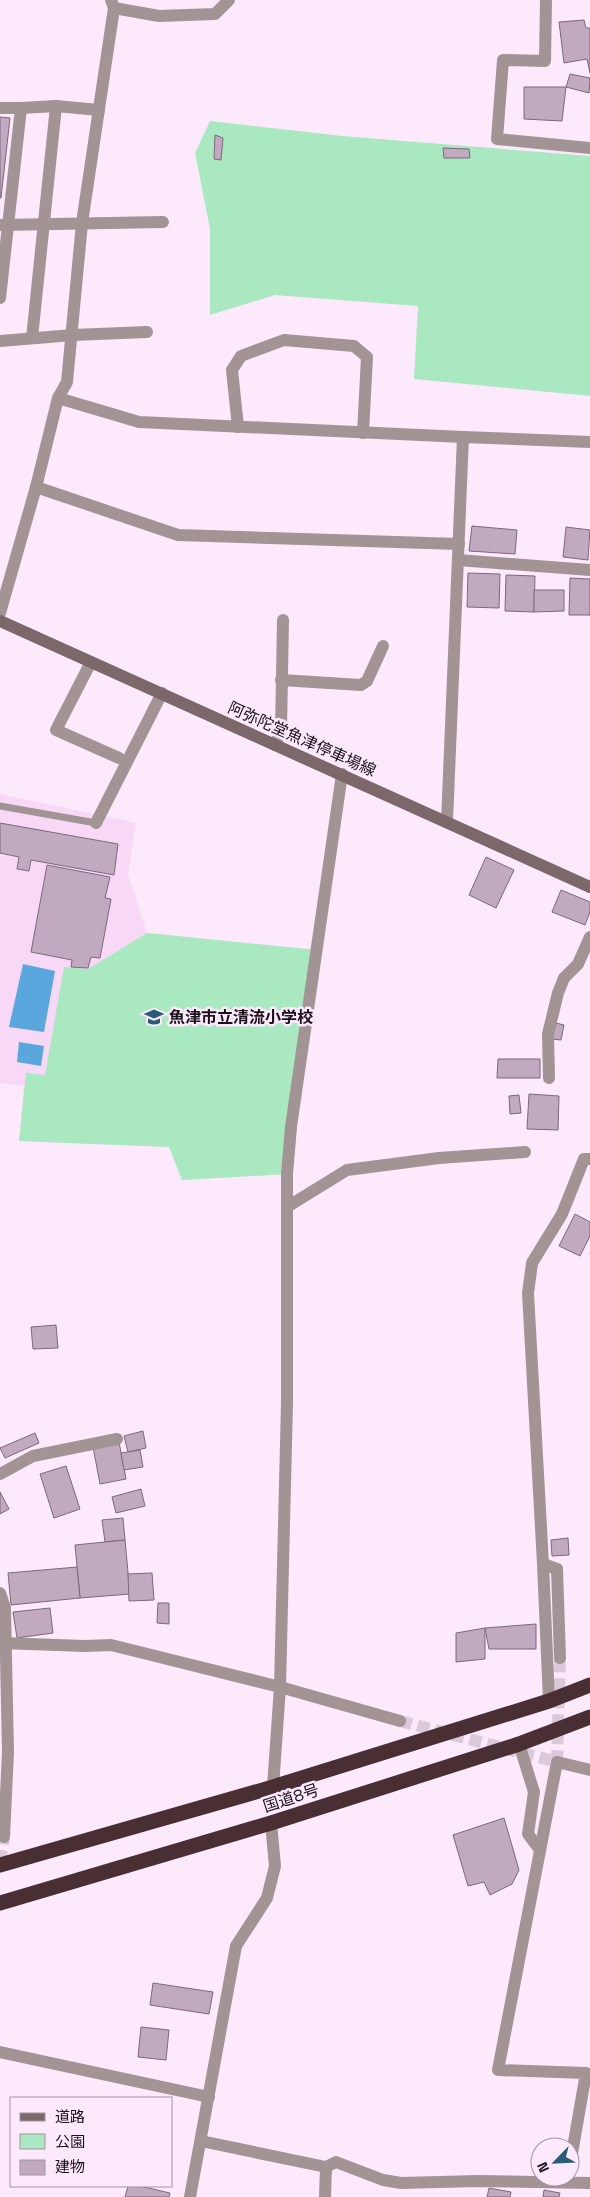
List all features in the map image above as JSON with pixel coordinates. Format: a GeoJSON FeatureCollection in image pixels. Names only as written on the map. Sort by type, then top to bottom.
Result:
{"type":"FeatureCollection","features":[{"type":"Feature","properties":{"kind":"highway","name":"国道8号"},"geometry":{"type":"LineString","coordinates":[[0,1865],[273,1787],[549,1701],[590,1685]]}},
{"type":"Feature","properties":{"kind":"highway","name":"国道8号"},"geometry":{"type":"LineString","coordinates":[[0,1903],[271,1823],[519,1744],[590,1717]]}},
{"type":"Feature","properties":{"kind":"main road","name":"阿弥陀堂魚津停車場線"},"geometry":{"type":"LineString","coordinates":[[0,621],[590,887]]}},
{"type":"Feature","properties":{"kind":"street"},"geometry":{"type":"LineString","coordinates":[[0,613],[36,487],[58,398],[67,382],[82,223],[99,110],[112,4],[159,16],[215,14],[229,0]]}},
{"type":"Feature","properties":{"kind":"street"},"geometry":{"type":"LineString","coordinates":[[548,1],[545,61],[503,60],[497,139],[590,148]]}},
{"type":"Feature","properties":{"kind":"street"},"geometry":{"type":"LineString","coordinates":[[0,108],[56,106],[99,110]]}},
{"type":"Feature","properties":{"kind":"street"},"geometry":{"type":"LineString","coordinates":[[32,338],[56,106]]}},
{"type":"Feature","properties":{"kind":"street"},"geometry":{"type":"LineString","coordinates":[[0,298],[3,225],[21,108]]}},
{"type":"Feature","properties":{"kind":"street"},"geometry":{"type":"LineString","coordinates":[[3,225],[163,222]]}},
{"type":"Feature","properties":{"kind":"street"},"geometry":{"type":"LineString","coordinates":[[0,341],[72,335],[147,332]]}},
{"type":"Feature","properties":{"kind":"street"},"geometry":{"type":"LineString","coordinates":[[238,427],[232,370],[241,356],[284,340],[354,346],[367,356],[364,433]]}},
{"type":"Feature","properties":{"kind":"street"},"geometry":{"type":"LineString","coordinates":[[58,398],[139,422],[590,442]]}},
{"type":"Feature","properties":{"kind":"street"},"geometry":{"type":"LineString","coordinates":[[447,822],[463,437]]}},
{"type":"Feature","properties":{"kind":"street"},"geometry":{"type":"LineString","coordinates":[[36,487],[178,535],[459,544]]}},
{"type":"Feature","properties":{"kind":"street"},"geometry":{"type":"LineString","coordinates":[[458,560],[590,570]]}},
{"type":"Feature","properties":{"kind":"street"},"geometry":{"type":"LineString","coordinates":[[275,744],[281,730],[283,620]]}},
{"type":"Feature","properties":{"kind":"street"},"geometry":{"type":"LineString","coordinates":[[282,680],[361,685],[367,681],[383,646]]}},
{"type":"Feature","properties":{"kind":"street"},"geometry":{"type":"LineString","coordinates":[[91,662],[56,730],[120,758]]}},
{"type":"Feature","properties":{"kind":"street"},"geometry":{"type":"LineString","coordinates":[[96,823],[162,694]]}},
{"type":"Feature","properties":{"kind":"street"},"geometry":{"type":"LineString","coordinates":[[273,1787],[280,1687],[287,1403],[287,1174],[291,1127],[342,774]]}},
{"type":"Feature","properties":{"kind":"street"},"geometry":{"type":"LineString","coordinates":[[549,1078],[548,1034],[558,993],[564,978],[578,964],[590,937]]}},
{"type":"Feature","properties":{"kind":"street"},"geometry":{"type":"LineString","coordinates":[[287,1207],[347,1170],[439,1158],[525,1152]]}},
{"type":"Feature","properties":{"kind":"street"},"geometry":{"type":"LineString","coordinates":[[549,1701],[528,1293],[532,1263],[562,1214],[584,1159],[590,1159]]}},
{"type":"Feature","properties":{"kind":"street"},"geometry":{"type":"LineString","coordinates":[[0,1474],[33,1456],[117,1439]]}},
{"type":"Feature","properties":{"kind":"street"},"geometry":{"type":"LineString","coordinates":[[543,1564],[557,1569],[560,1658]]}},
{"type":"Feature","properties":{"kind":"street"},"geometry":{"type":"LineString","coordinates":[[0,1593],[5,1608],[2,1643],[8,1752],[4,1838]]}},
{"type":"Feature","properties":{"kind":"street"},"geometry":{"type":"LineString","coordinates":[[2,1643],[10,1645],[111,1645],[280,1687],[400,1721]]}},
{"type":"Feature","properties":{"kind":"street"},"geometry":{"type":"LineString","coordinates":[[519,1744],[534,1792],[528,1834],[540,1850]]}},
{"type":"Feature","properties":{"kind":"street"},"geometry":{"type":"LineString","coordinates":[[575,2137],[586,2073],[498,2070],[557,1762],[590,1770]]}},
{"type":"Feature","properties":{"kind":"street"},"geometry":{"type":"LineString","coordinates":[[190,2197],[236,1946],[266,1898],[275,1866],[271,1823]]}},
{"type":"Feature","properties":{"kind":"street"},"geometry":{"type":"LineString","coordinates":[[0,2052],[209,2097]]}},
{"type":"Feature","properties":{"kind":"street"},"geometry":{"type":"LineString","coordinates":[[201,2141],[326,2167],[336,2162],[383,2180],[401,2182],[530,2180]]}},
{"type":"Feature","properties":{"kind":"street"},"geometry":{"type":"LineString","coordinates":[[326,2167],[326,2197]]}},
{"type":"Feature","properties":{"kind":"lane"},"geometry":{"type":"LineString","coordinates":[[0,806],[96,823]]}},
{"type":"Feature","properties":{"kind":"shaded area","name":"魚津市立清流小学校"},"geometry":{"type":"Polygon","coordinates":[[[0,794],[136,823],[128,874],[147,933],[317,950],[287,1174],[182,1180],[169,1147],[19,1141],[24,1086],[0,1083],[0,794]]]}},
{"type":"Feature","properties":{"kind":"green space"},"geometry":{"type":"Polygon","coordinates":[[[210,121],[342,136],[590,156],[590,396],[414,379],[418,306],[275,295],[210,315],[210,229],[195,153],[210,121]]]}},
{"type":"Feature","properties":{"kind":"green space","name":"魚津市立清流小学校"},"geometry":{"type":"Polygon","coordinates":[[[147,933],[317,950],[287,1174],[182,1180],[169,1147],[19,1141],[26,1073],[45,1075],[64,967],[88,969],[147,933]]]}},
{"type":"Feature","properties":{"kind":"water"},"geometry":{"type":"Polygon","coordinates":[[[23,964],[55,971],[44,1032],[9,1027],[23,964]]]}},
{"type":"Feature","properties":{"kind":"water"},"geometry":{"type":"Polygon","coordinates":[[[19,1042],[44,1046],[41,1066],[17,1062],[19,1042]]]}},
{"type":"Feature","properties":{"kind":"building"},"geometry":{"type":"Polygon","coordinates":[[[584,20],[586,28],[590,28],[590,73],[587,59],[564,63],[559,22],[584,20]]]}},
{"type":"Feature","properties":{"kind":"building"},"geometry":{"type":"Polygon","coordinates":[[[570,74],[590,78],[589,93],[566,87],[570,74]]]}},
{"type":"Feature","properties":{"kind":"building"},"geometry":{"type":"Polygon","coordinates":[[[524,87],[566,87],[562,121],[524,119],[524,87]]]}},
{"type":"Feature","properties":{"kind":"building"},"geometry":{"type":"Polygon","coordinates":[[[0,117],[10,118],[1,198],[0,198],[0,117]]]}},
{"type":"Feature","properties":{"kind":"building"},"geometry":{"type":"Polygon","coordinates":[[[215,135],[223,138],[221,160],[214,159],[215,135]]]}},
{"type":"Feature","properties":{"kind":"building"},"geometry":{"type":"Polygon","coordinates":[[[443,148],[469,149],[470,158],[444,158],[443,148]]]}},
{"type":"Feature","properties":{"kind":"building"},"geometry":{"type":"Polygon","coordinates":[[[472,526],[517,530],[515,554],[469,551],[472,526]]]}},
{"type":"Feature","properties":{"kind":"building"},"geometry":{"type":"Polygon","coordinates":[[[566,527],[590,530],[588,560],[563,557],[566,527]]]}},
{"type":"Feature","properties":{"kind":"building"},"geometry":{"type":"Polygon","coordinates":[[[468,573],[500,574],[499,608],[467,607],[468,573]]]}},
{"type":"Feature","properties":{"kind":"building"},"geometry":{"type":"Polygon","coordinates":[[[506,575],[535,576],[534,612],[505,611],[506,575]]]}},
{"type":"Feature","properties":{"kind":"building"},"geometry":{"type":"Polygon","coordinates":[[[570,578],[590,579],[590,615],[569,615],[570,578]]]}},
{"type":"Feature","properties":{"kind":"building"},"geometry":{"type":"Polygon","coordinates":[[[534,590],[564,590],[564,611],[534,612],[534,590]]]}},
{"type":"Feature","properties":{"kind":"building"},"geometry":{"type":"Polygon","coordinates":[[[0,823],[118,844],[114,875],[31,860],[29,871],[17,869],[19,857],[0,853],[0,823]]]}},
{"type":"Feature","properties":{"kind":"building"},"geometry":{"type":"Polygon","coordinates":[[[486,857],[514,870],[496,908],[469,895],[486,857]]]}},
{"type":"Feature","properties":{"kind":"building"},"geometry":{"type":"Polygon","coordinates":[[[47,865],[110,877],[105,898],[111,899],[100,958],[91,957],[88,968],[71,967],[72,960],[31,952],[47,865]]]}},
{"type":"Feature","properties":{"kind":"building"},"geometry":{"type":"Polygon","coordinates":[[[561,890],[590,902],[590,912],[585,925],[552,912],[561,890]]]}},
{"type":"Feature","properties":{"kind":"building"},"geometry":{"type":"Polygon","coordinates":[[[556,1023],[564,1025],[561,1040],[552,1039],[556,1023]]]}},
{"type":"Feature","properties":{"kind":"building"},"geometry":{"type":"Polygon","coordinates":[[[498,1059],[540,1059],[540,1078],[497,1078],[498,1059]]]}},
{"type":"Feature","properties":{"kind":"building"},"geometry":{"type":"Polygon","coordinates":[[[529,1094],[559,1096],[558,1130],[527,1129],[529,1094]]]}},
{"type":"Feature","properties":{"kind":"building"},"geometry":{"type":"Polygon","coordinates":[[[519,1095],[521,1113],[510,1114],[509,1096],[519,1095]]]}},
{"type":"Feature","properties":{"kind":"building"},"geometry":{"type":"Polygon","coordinates":[[[575,1214],[590,1222],[590,1236],[580,1256],[559,1246],[575,1214]]]}},
{"type":"Feature","properties":{"kind":"building"},"geometry":{"type":"Polygon","coordinates":[[[56,1325],[58,1348],[33,1349],[31,1327],[56,1325]]]}},
{"type":"Feature","properties":{"kind":"building"},"geometry":{"type":"Polygon","coordinates":[[[143,1431],[146,1448],[128,1452],[124,1436],[143,1431]]]}},
{"type":"Feature","properties":{"kind":"building"},"geometry":{"type":"Polygon","coordinates":[[[35,1433],[39,1443],[5,1458],[0,1448],[35,1433]]]}},
{"type":"Feature","properties":{"kind":"building"},"geometry":{"type":"Polygon","coordinates":[[[119,1442],[126,1479],[100,1484],[93,1447],[119,1442]]]}},
{"type":"Feature","properties":{"kind":"building"},"geometry":{"type":"Polygon","coordinates":[[[140,1450],[143,1467],[124,1470],[121,1453],[140,1450]]]}},
{"type":"Feature","properties":{"kind":"building"},"geometry":{"type":"Polygon","coordinates":[[[66,1466],[80,1509],[54,1518],[40,1474],[66,1466]]]}},
{"type":"Feature","properties":{"kind":"building"},"geometry":{"type":"Polygon","coordinates":[[[141,1489],[145,1506],[116,1513],[112,1497],[141,1489]]]}},
{"type":"Feature","properties":{"kind":"building"},"geometry":{"type":"Polygon","coordinates":[[[0,1492],[9,1509],[0,1514],[0,1492]]]}},
{"type":"Feature","properties":{"kind":"building"},"geometry":{"type":"Polygon","coordinates":[[[123,1518],[125,1540],[105,1542],[102,1520],[123,1518]]]}},
{"type":"Feature","properties":{"kind":"building"},"geometry":{"type":"Polygon","coordinates":[[[568,1538],[569,1555],[552,1556],[551,1540],[568,1538]]]}},
{"type":"Feature","properties":{"kind":"building"},"geometry":{"type":"Polygon","coordinates":[[[125,1540],[130,1594],[80,1598],[75,1545],[125,1540]]]}},
{"type":"Feature","properties":{"kind":"building"},"geometry":{"type":"Polygon","coordinates":[[[77,1567],[80,1598],[11,1605],[8,1573],[77,1567]]]}},
{"type":"Feature","properties":{"kind":"building"},"geometry":{"type":"Polygon","coordinates":[[[152,1573],[154,1600],[129,1601],[128,1574],[152,1573]]]}},
{"type":"Feature","properties":{"kind":"building"},"geometry":{"type":"Polygon","coordinates":[[[158,1603],[169,1603],[169,1624],[157,1623],[158,1603]]]}},
{"type":"Feature","properties":{"kind":"building"},"geometry":{"type":"Polygon","coordinates":[[[50,1608],[53,1633],[17,1638],[13,1612],[50,1608]]]}},
{"type":"Feature","properties":{"kind":"building"},"geometry":{"type":"Polygon","coordinates":[[[536,1624],[536,1649],[489,1649],[485,1628],[536,1624]]]}},
{"type":"Feature","properties":{"kind":"building"},"geometry":{"type":"Polygon","coordinates":[[[485,1628],[485,1659],[456,1662],[456,1633],[485,1628]]]}},
{"type":"Feature","properties":{"kind":"building"},"geometry":{"type":"Polygon","coordinates":[[[504,1818],[519,1870],[512,1884],[490,1895],[484,1882],[468,1886],[453,1835],[504,1818]]]}},
{"type":"Feature","properties":{"kind":"building"},"geometry":{"type":"Polygon","coordinates":[[[153,1983],[213,1992],[209,2014],[150,2005],[153,1983]]]}},
{"type":"Feature","properties":{"kind":"building"},"geometry":{"type":"Polygon","coordinates":[[[141,2027],[169,2030],[166,2060],[138,2057],[141,2027]]]}},
{"type":"Feature","properties":{"kind":"building"},"geometry":{"type":"Polygon","coordinates":[[[128,2187],[144,2187],[170,2193],[169,2197],[125,2197],[128,2187]]]}},
{"type":"Feature","properties":{"kind":"building"},"geometry":{"type":"Polygon","coordinates":[[[489,2188],[511,2192],[510,2197],[487,2197],[489,2188]]]}},
{"type":"Feature","properties":{"kind":"building"},"geometry":{"type":"Polygon","coordinates":[[[544,2190],[560,2193],[559,2197],[543,2197],[544,2190]]]}},
{"type":"Feature","properties":{"kind":"tunnel"},"geometry":{"type":"LineString","coordinates":[[400,1721],[557,1762],[560,1658]]}},
{"type":"Feature","properties":{"kind":"tunnel"},"geometry":{"type":"LineString","coordinates":[[0,1862],[4,1837]]}},
{"type":"Feature","properties":{"kind":"place","name":"魚津市立清流小学校"},"geometry":{"type":"Point","coordinates":[154,1017]}}]}
